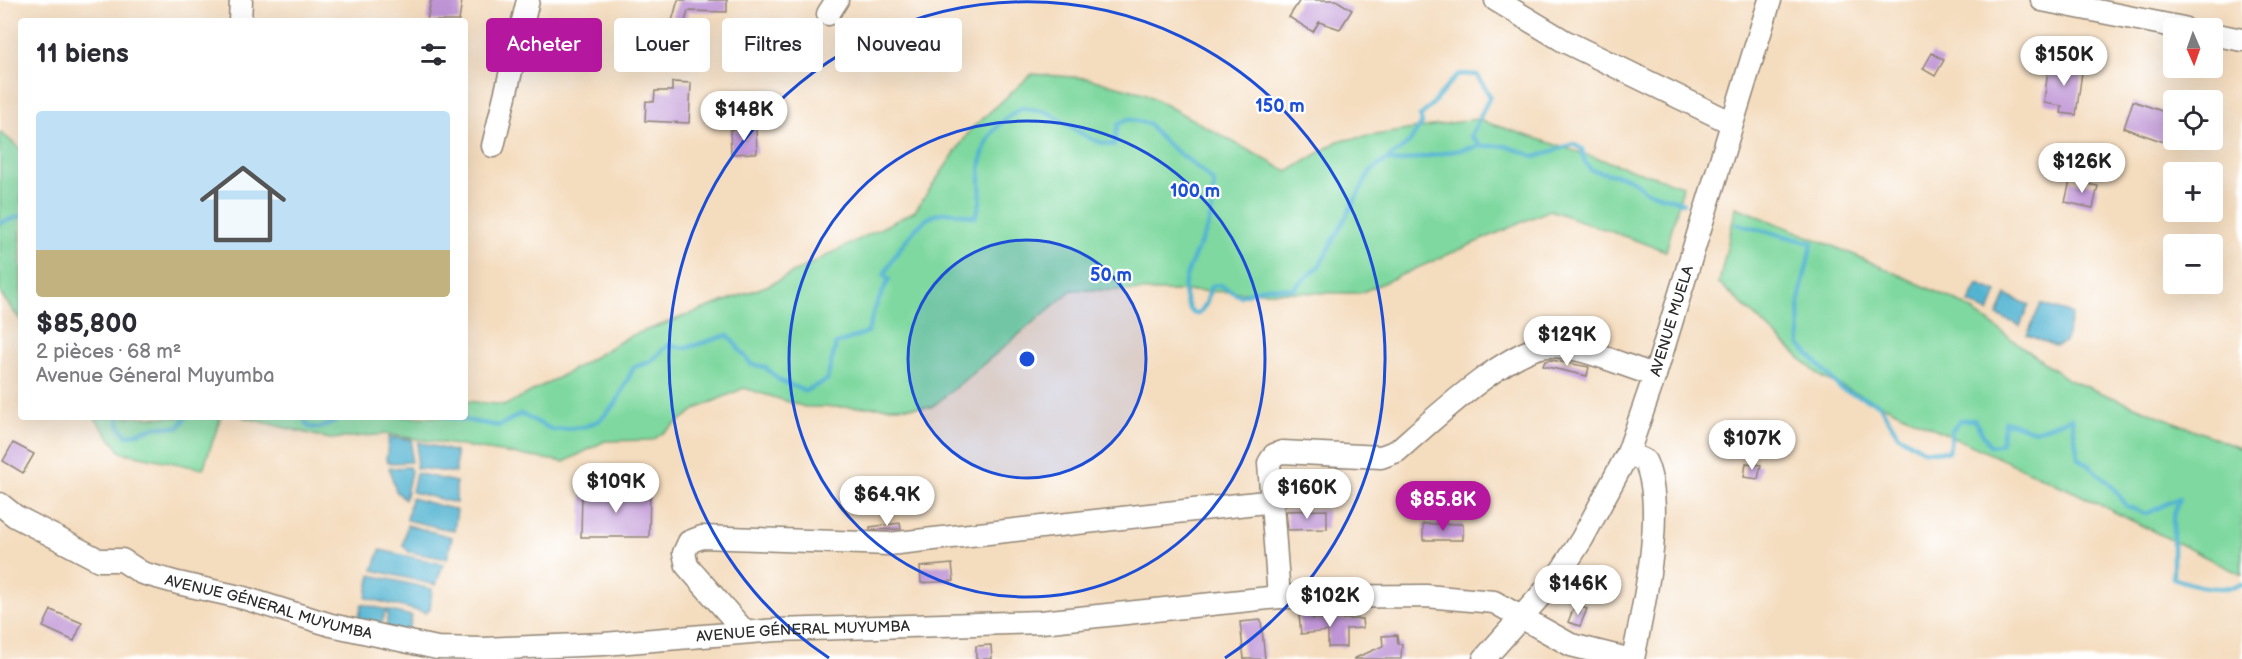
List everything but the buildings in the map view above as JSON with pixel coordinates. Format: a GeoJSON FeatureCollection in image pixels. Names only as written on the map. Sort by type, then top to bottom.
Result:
{"type":"FeatureCollection","features":[{"type":"Feature","properties":{"kind":"street"},"geometry":{"type":"LineString","coordinates":[[240,18],[241,0]]}},
{"type":"Feature","properties":{"kind":"street"},"geometry":{"type":"LineString","coordinates":[[493,146],[528,0]]}},
{"type":"Feature","properties":{"kind":"street"},"geometry":{"type":"LineString","coordinates":[[1496,0],[1564,41],[1732,123]]}},
{"type":"Feature","properties":{"kind":"street","name":"AVENUE MUELA"},"geometry":{"type":"LineString","coordinates":[[1484,659],[1558,576],[1582,539],[1628,453],[1655,375],[1770,0]]}},
{"type":"Feature","properties":{"kind":"street"},"geometry":{"type":"LineString","coordinates":[[2042,0],[2163,24]]}},
{"type":"Feature","properties":{"kind":"street"},"geometry":{"type":"LineString","coordinates":[[2223,36],[2242,40]]}},
{"type":"Feature","properties":{"kind":"street"},"geometry":{"type":"LineString","coordinates":[[1279,597],[1274,501],[1269,463],[1274,455],[1282,452],[1381,457],[1397,451],[1513,357],[1546,346],[1573,348],[1655,375]]}},
{"type":"Feature","properties":{"kind":"street"},"geometry":{"type":"LineString","coordinates":[[1628,453],[1645,461],[1650,473],[1653,514],[1647,591],[1633,659]]}},
{"type":"Feature","properties":{"kind":"street"},"geometry":{"type":"LineString","coordinates":[[745,632],[687,566],[684,553],[689,542],[702,537],[889,544],[1274,501]]}},
{"type":"Feature","properties":{"kind":"street","name":"AVENUE GÉNERAL MUYUMBA"},"geometry":{"type":"LineString","coordinates":[[0,504],[15,516],[99,560],[122,560],[142,573],[244,598],[331,625],[437,648],[484,649],[604,644],[745,632],[1041,622],[1279,597],[1426,596],[1482,599],[1494,602],[1571,645],[1628,659]]}},
{"type":"Feature","properties":{"kind":"green space"},"geometry":{"type":"Polygon","coordinates":[[[1032,74],[1086,78],[1144,93],[1288,172],[1338,141],[1476,119],[1683,186],[1666,251],[1550,210],[1360,293],[1072,290],[932,407],[805,407],[744,388],[698,408],[653,440],[605,441],[564,462],[386,434],[330,439],[254,420],[468,420],[468,401],[506,405],[628,337],[769,285],[915,211],[971,129],[1032,74]]]}},
{"type":"Feature","properties":{"kind":"green space"},"geometry":{"type":"Polygon","coordinates":[[[0,132],[18,147],[18,317],[0,293],[0,132]]]}},
{"type":"Feature","properties":{"kind":"green space"},"geometry":{"type":"Polygon","coordinates":[[[1736,207],[1857,256],[1963,304],[2067,379],[2242,449],[2242,575],[2074,492],[1821,377],[1719,283],[1736,207]]]}},
{"type":"Feature","properties":{"kind":"green space"},"geometry":{"type":"Polygon","coordinates":[[[96,420],[220,420],[203,469],[121,452],[96,420]]]}},
{"type":"Feature","properties":{"kind":"water"},"geometry":{"type":"Polygon","coordinates":[[[1978,284],[1997,292],[1989,312],[1969,303],[1978,284]]]}},
{"type":"Feature","properties":{"kind":"water"},"geometry":{"type":"Polygon","coordinates":[[[2006,295],[2029,305],[2020,326],[1997,315],[2006,295]]]}},
{"type":"Feature","properties":{"kind":"water"},"geometry":{"type":"Polygon","coordinates":[[[2041,304],[2072,314],[2065,342],[2055,346],[2027,335],[2041,304]]]}},
{"type":"Feature","properties":{"kind":"water"},"geometry":{"type":"Polygon","coordinates":[[[389,437],[412,440],[411,462],[390,463],[386,460],[389,437]]]}},
{"type":"Feature","properties":{"kind":"water"},"geometry":{"type":"Polygon","coordinates":[[[418,442],[456,452],[456,473],[416,468],[418,442]]]}},
{"type":"Feature","properties":{"kind":"water"},"geometry":{"type":"Polygon","coordinates":[[[409,467],[411,471],[405,500],[396,491],[389,468],[409,467]]]}},
{"type":"Feature","properties":{"kind":"water"},"geometry":{"type":"Polygon","coordinates":[[[416,473],[456,482],[456,503],[412,492],[416,473]]]}},
{"type":"Feature","properties":{"kind":"water"},"geometry":{"type":"Polygon","coordinates":[[[411,498],[457,510],[454,531],[407,520],[411,498]]]}},
{"type":"Feature","properties":{"kind":"water"},"geometry":{"type":"Polygon","coordinates":[[[407,525],[452,537],[447,559],[409,552],[403,545],[407,525]]]}},
{"type":"Feature","properties":{"kind":"water"},"geometry":{"type":"Polygon","coordinates":[[[380,550],[443,564],[436,585],[373,570],[380,550]]]}},
{"type":"Feature","properties":{"kind":"water"},"geometry":{"type":"Polygon","coordinates":[[[371,575],[432,589],[430,609],[426,613],[366,598],[371,575]]]}},
{"type":"Feature","properties":{"kind":"water"},"geometry":{"type":"Polygon","coordinates":[[[362,604],[412,616],[408,632],[386,627],[388,613],[385,612],[381,626],[358,620],[362,604]]]}},
{"type":"Feature","properties":{"kind":"waterway"},"geometry":{"type":"LineString","coordinates":[[464,420],[499,426],[521,414],[553,430],[584,427],[600,420],[616,403],[634,367],[650,362],[668,345],[686,348],[728,335],[751,364],[765,367],[779,380],[805,391],[827,380],[836,344],[868,332],[874,310],[889,279],[884,275],[898,251],[918,226],[932,216],[942,213],[975,217],[980,201],[981,164],[986,143],[1004,120],[1022,108],[1047,113],[1088,137],[1105,144],[1114,145],[1118,124],[1128,119],[1149,124],[1164,141],[1214,183],[1211,216],[1190,264],[1184,289],[1186,301],[1193,313],[1199,313],[1206,304],[1211,286],[1220,285],[1240,296],[1266,287],[1293,289],[1320,265],[1370,172],[1409,143],[1422,123],[1420,116],[1460,74],[1477,75],[1490,96],[1471,136],[1481,146],[1506,146],[1536,157],[1573,144],[1582,149],[1585,162],[1591,170],[1629,178],[1646,191],[1684,203]]}},
{"type":"Feature","properties":{"kind":"waterway"},"geometry":{"type":"LineString","coordinates":[[1388,160],[1397,162],[1481,146]]}},
{"type":"Feature","properties":{"kind":"waterway"},"geometry":{"type":"LineString","coordinates":[[0,223],[18,217]]}},
{"type":"Feature","properties":{"kind":"waterway"},"geometry":{"type":"LineString","coordinates":[[1737,224],[1812,243],[1799,300],[1800,345],[1841,389],[1879,404],[1898,435],[1923,450],[1949,452],[1952,430],[1960,420],[1974,420],[1990,446],[2001,444],[2005,421],[2035,431],[2072,418],[2078,457],[2109,483],[2127,506],[2146,514],[2179,498],[2173,517],[2173,578],[2207,587],[2225,588],[2242,585]]}},
{"type":"Feature","properties":{"kind":"waterway"},"geometry":{"type":"LineString","coordinates":[[119,420],[120,427],[127,436],[156,427],[179,427],[184,420]]}},
{"type":"Feature","properties":{"kind":"waterway"},"geometry":{"type":"LineString","coordinates":[[305,420],[309,427],[320,428],[337,420]]}}]}
